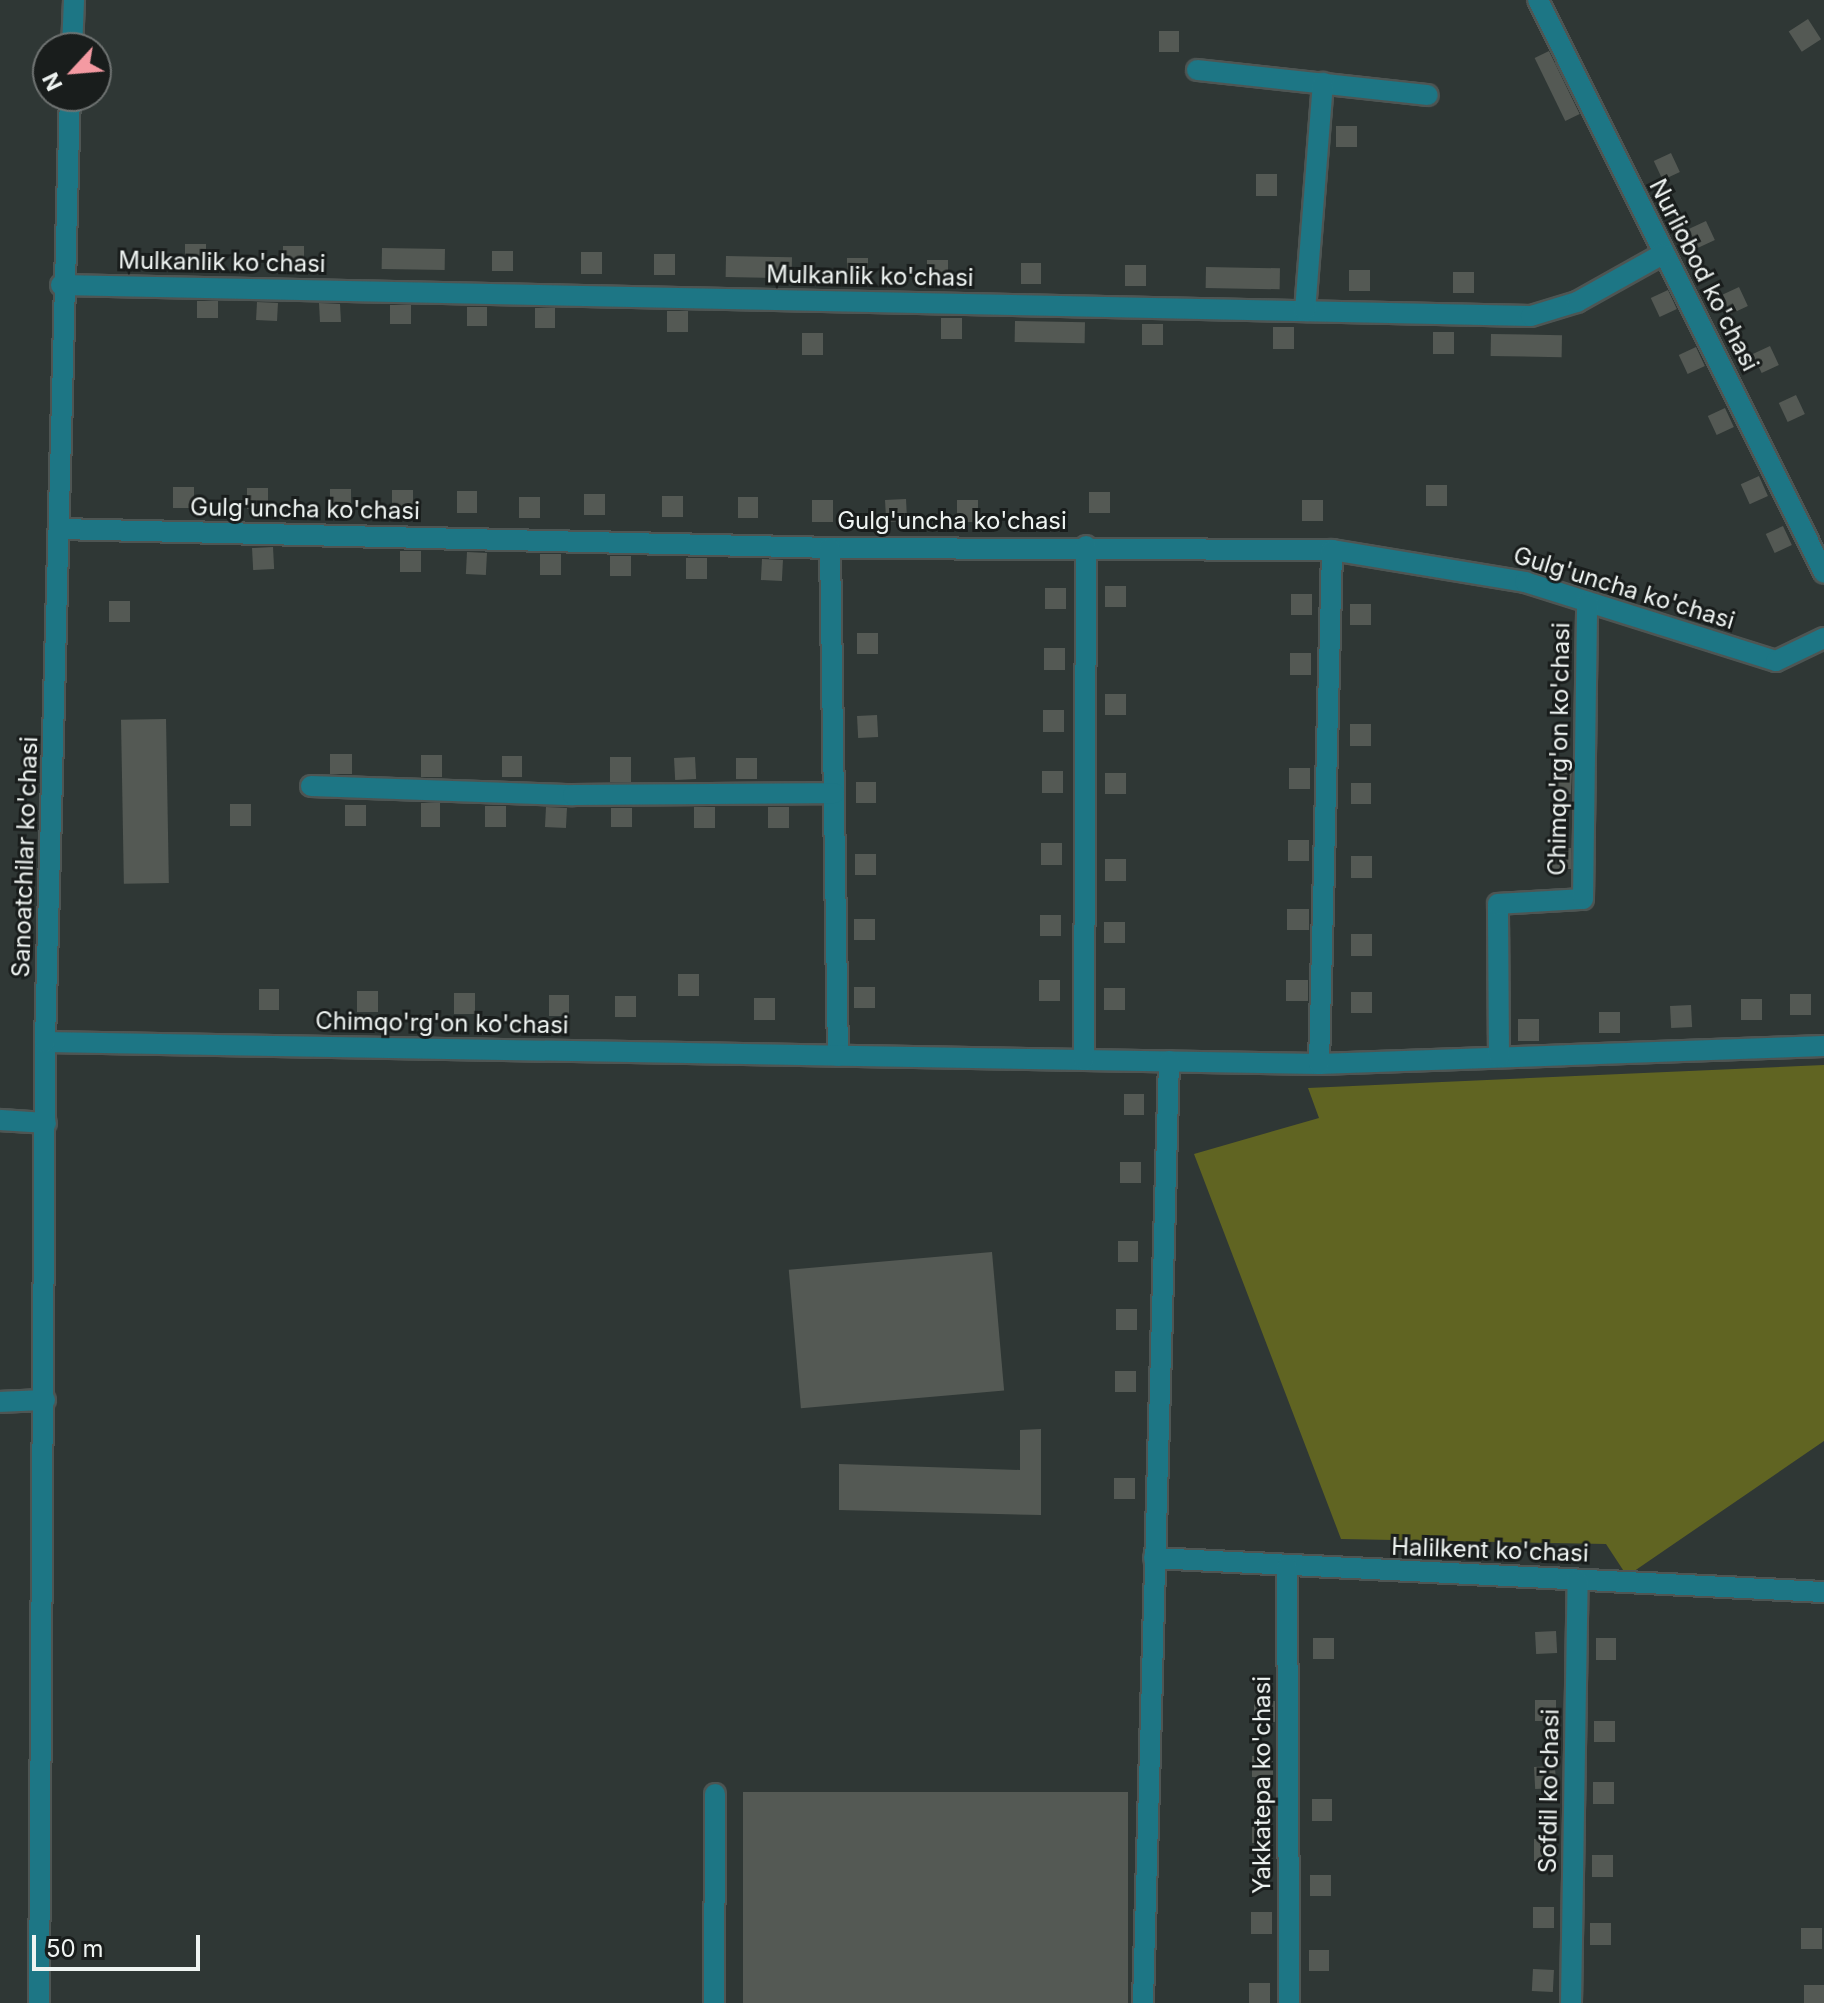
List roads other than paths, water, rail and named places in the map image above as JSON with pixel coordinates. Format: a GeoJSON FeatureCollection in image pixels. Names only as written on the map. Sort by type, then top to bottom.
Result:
{"type":"FeatureCollection","features":[{"type":"Feature","properties":{"kind":"street"},"geometry":{"type":"LineString","coordinates":[[73,32],[74,0]]}},
{"type":"Feature","properties":{"kind":"street","name":"Nurliobod ko'chasi"},"geometry":{"type":"LineString","coordinates":[[1538,0],[1824,573]]}},
{"type":"Feature","properties":{"kind":"street"},"geometry":{"type":"LineString","coordinates":[[1197,70],[1428,95]]}},
{"type":"Feature","properties":{"kind":"street"},"geometry":{"type":"LineString","coordinates":[[1305,311],[1323,83]]}},
{"type":"Feature","properties":{"kind":"street","name":"Sanoatchilar ko'chasi"},"geometry":{"type":"LineString","coordinates":[[39,2003],[45,1042],[60,529],[61,285],[69,112]]}},
{"type":"Feature","properties":{"kind":"street","name":"Mulkanlik ko'chasi"},"geometry":{"type":"LineString","coordinates":[[61,285],[1531,316],[1577,302],[1663,254]]}},
{"type":"Feature","properties":{"kind":"street","name":"Gulg'uncha ko'chasi"},"geometry":{"type":"LineString","coordinates":[[60,529],[830,548],[1086,546],[1332,550],[1525,582],[1776,661],[1824,638]]}},
{"type":"Feature","properties":{"kind":"street"},"geometry":{"type":"LineString","coordinates":[[1084,1060],[1086,546]]}},
{"type":"Feature","properties":{"kind":"street"},"geometry":{"type":"LineString","coordinates":[[830,548],[838,1056]]}},
{"type":"Feature","properties":{"kind":"street"},"geometry":{"type":"LineString","coordinates":[[1319,1064],[1332,550]]}},
{"type":"Feature","properties":{"kind":"street","name":"Chimqo'rg'on ko'chasi"},"geometry":{"type":"LineString","coordinates":[[1499,1057],[1498,904],[1583,899],[1587,602]]}},
{"type":"Feature","properties":{"kind":"street"},"geometry":{"type":"LineString","coordinates":[[311,786],[573,795],[834,793]]}},
{"type":"Feature","properties":{"kind":"street","name":"Chimqo'rg'on ko'chasi"},"geometry":{"type":"LineString","coordinates":[[45,1042],[1319,1064],[1824,1046]]}},
{"type":"Feature","properties":{"kind":"street"},"geometry":{"type":"LineString","coordinates":[[1143,2003],[1169,1061]]}},
{"type":"Feature","properties":{"kind":"street"},"geometry":{"type":"LineString","coordinates":[[0,1120],[46,1123]]}},
{"type":"Feature","properties":{"kind":"street"},"geometry":{"type":"LineString","coordinates":[[0,1402],[45,1400]]}},
{"type":"Feature","properties":{"kind":"street","name":"Halilkent ko'chasi"},"geometry":{"type":"LineString","coordinates":[[1154,1558],[1824,1592]]}},
{"type":"Feature","properties":{"kind":"street","name":"Yakkatepa ko'chasi"},"geometry":{"type":"LineString","coordinates":[[1287,1567],[1289,2003]]}},
{"type":"Feature","properties":{"kind":"street","name":"Sofdil ko'chasi"},"geometry":{"type":"LineString","coordinates":[[1571,2003],[1578,1580]]}},
{"type":"Feature","properties":{"kind":"street"},"geometry":{"type":"LineString","coordinates":[[714,2003],[715,1794]]}}]}
